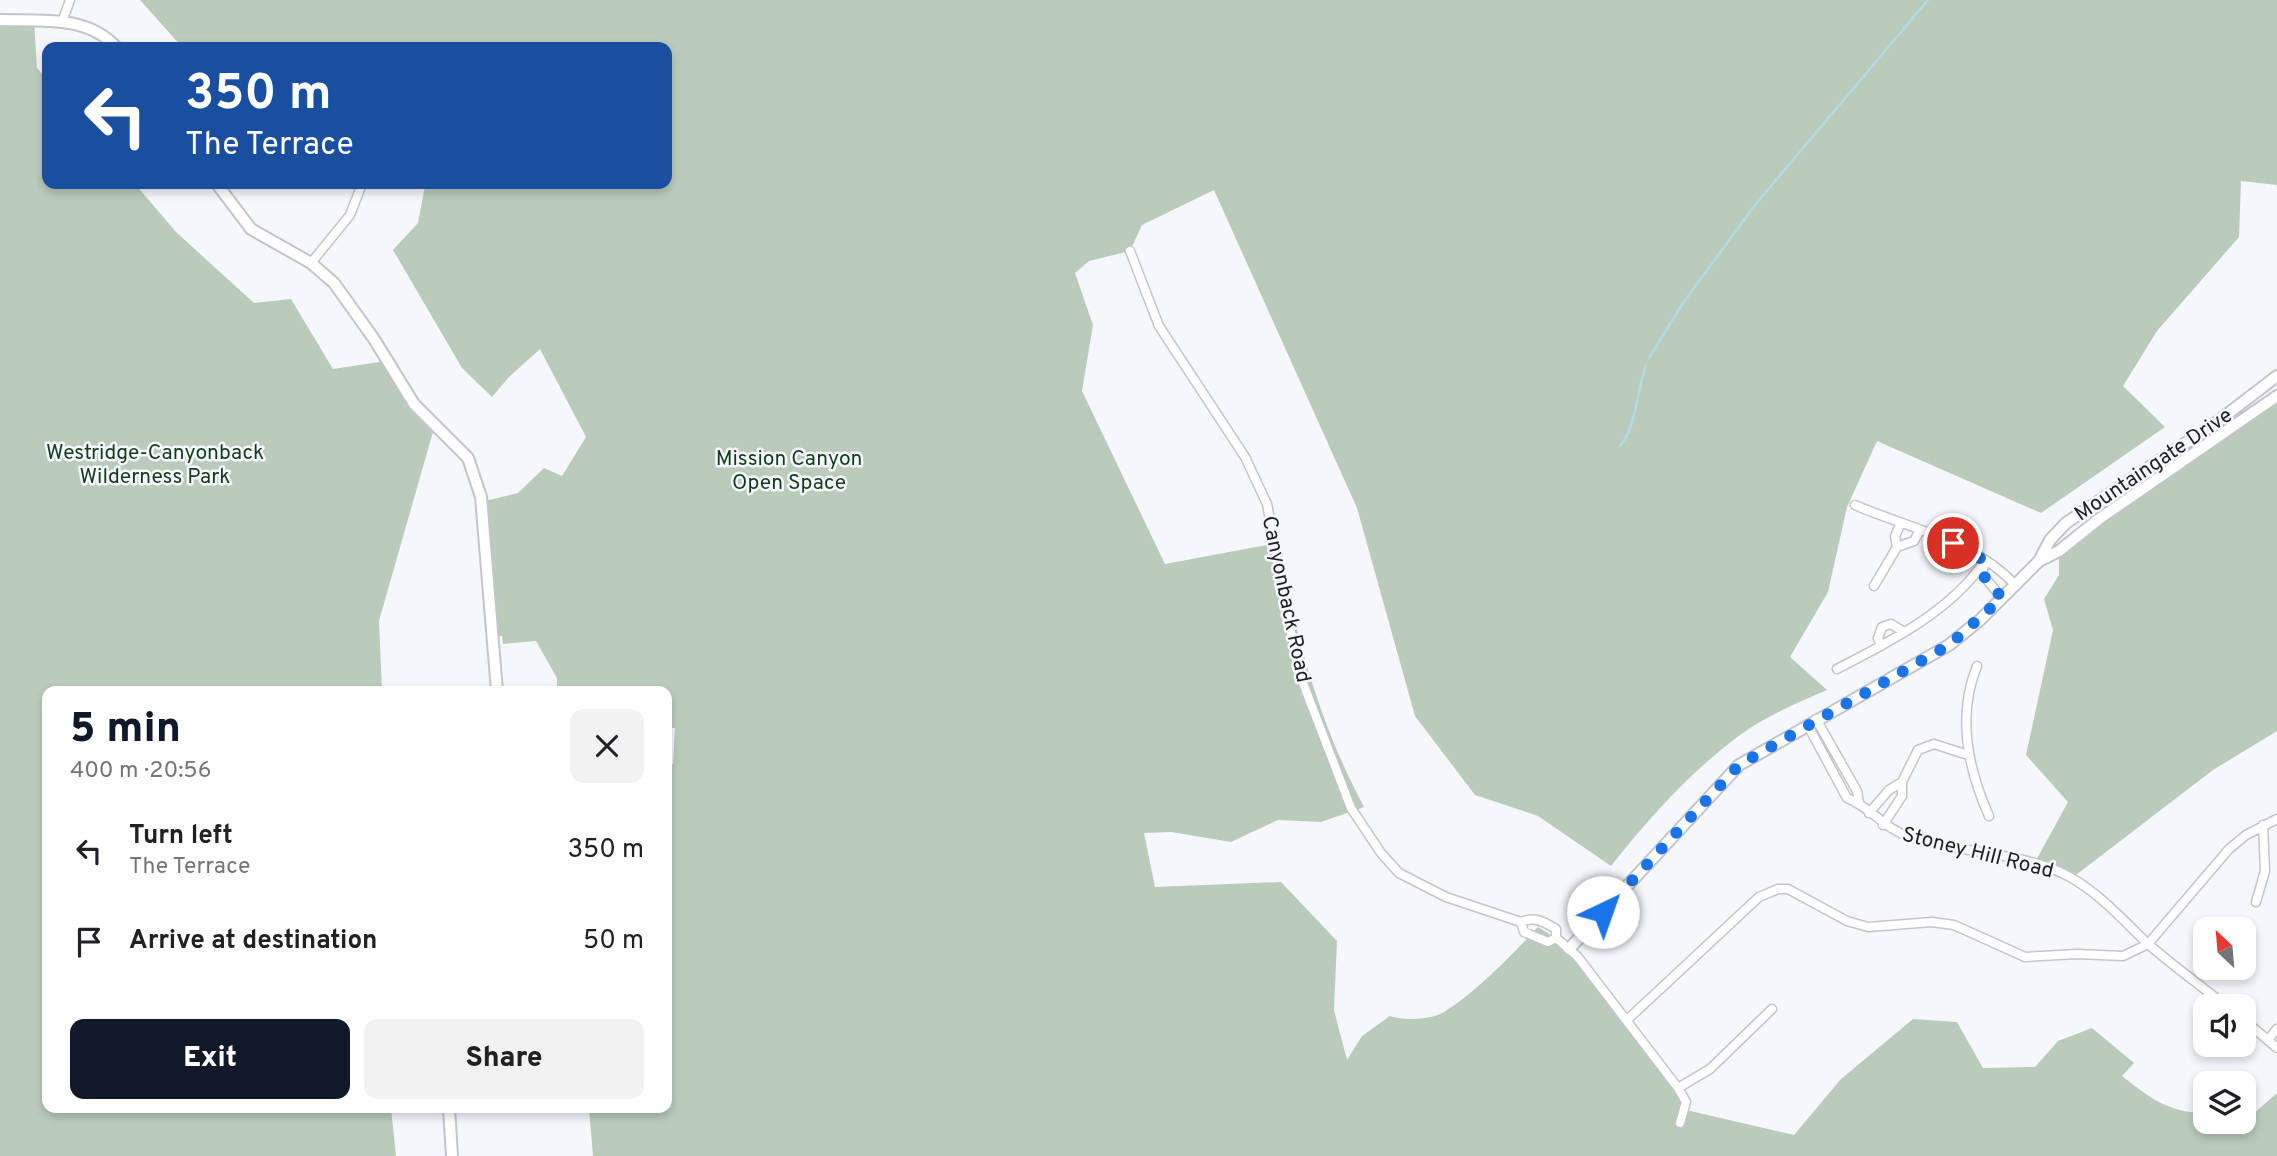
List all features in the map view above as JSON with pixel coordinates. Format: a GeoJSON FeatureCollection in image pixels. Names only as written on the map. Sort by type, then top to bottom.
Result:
{"type":"FeatureCollection","features":[{"type":"Feature","properties":{"kind":"street"},"geometry":{"type":"LineString","coordinates":[[62,22],[70,0]]}},
{"type":"Feature","properties":{"kind":"street"},"geometry":{"type":"LineString","coordinates":[[0,20],[62,22],[88,27],[109,42]]}},
{"type":"Feature","properties":{"kind":"street"},"geometry":{"type":"LineString","coordinates":[[221,189],[251,229],[311,263],[334,283],[414,404],[468,458],[481,497],[497,686]]}},
{"type":"Feature","properties":{"kind":"street"},"geometry":{"type":"LineString","coordinates":[[311,263],[350,215],[360,189]]}},
{"type":"Feature","properties":{"kind":"street","name":"Canyonback Road"},"geometry":{"type":"LineString","coordinates":[[1130,250],[1158,326],[1245,457],[1267,504],[1298,670],[1351,808],[1381,853],[1399,873],[1446,897],[1521,922],[1530,918],[1554,931]]}},
{"type":"Feature","properties":{"kind":"street","name":"Mountaingate Drive"},"geometry":{"type":"LineString","coordinates":[[1569,948],[1739,765],[1949,645],[2039,561],[2050,540],[2066,523],[2217,422],[2277,376]]}},
{"type":"Feature","properties":{"kind":"street","name":"Mountaingate Drive"},"geometry":{"type":"LineString","coordinates":[[2039,561],[2059,551],[2099,519],[2277,396]]}},
{"type":"Feature","properties":{"kind":"street"},"geometry":{"type":"LineString","coordinates":[[1855,505],[1900,525],[1967,548],[1984,562],[1996,565],[2015,585]]}},
{"type":"Feature","properties":{"kind":"street"},"geometry":{"type":"LineString","coordinates":[[1897,547],[1895,536],[1900,525]]}},
{"type":"Feature","properties":{"kind":"street"},"geometry":{"type":"LineString","coordinates":[[1874,586],[1897,547],[1914,541],[1919,532]]}},
{"type":"Feature","properties":{"kind":"street"},"geometry":{"type":"LineString","coordinates":[[1984,562],[1983,575],[2002,598]]}},
{"type":"Feature","properties":{"kind":"street"},"geometry":{"type":"LineString","coordinates":[[1837,669],[1904,632],[1960,590],[1984,562]]}},
{"type":"Feature","properties":{"kind":"street"},"geometry":{"type":"LineString","coordinates":[[1881,646],[1879,632],[1887,624],[1899,627],[1904,632]]}},
{"type":"Feature","properties":{"kind":"street"},"geometry":{"type":"LineString","coordinates":[[1977,666],[1967,704],[1968,755],[1989,816]]}},
{"type":"Feature","properties":{"kind":"street","name":"Stoney Hill Road"},"geometry":{"type":"LineString","coordinates":[[1812,722],[1857,791],[1859,803]]}},
{"type":"Feature","properties":{"kind":"street","name":"Stoney Hill Road"},"geometry":{"type":"LineString","coordinates":[[1812,722],[1832,775],[1847,798],[1859,803],[1883,825],[1907,837],[1940,846],[2053,869],[2093,891],[2148,944],[2211,994]]}},
{"type":"Feature","properties":{"kind":"street"},"geometry":{"type":"LineString","coordinates":[[1883,825],[1902,796],[1902,782],[1909,762],[1924,746],[1934,744],[1968,755]]}},
{"type":"Feature","properties":{"kind":"street"},"geometry":{"type":"LineString","coordinates":[[1832,775],[1843,769]]}},
{"type":"Feature","properties":{"kind":"street"},"geometry":{"type":"LineString","coordinates":[[1869,813],[1889,790],[1902,782]]}},
{"type":"Feature","properties":{"kind":"street"},"geometry":{"type":"LineString","coordinates":[[1627,1020],[1759,897],[1779,889],[1797,891],[1837,917],[1868,927],[1932,922],[1954,925],[2025,957],[2063,954],[2123,956],[2148,944],[2229,849],[2263,825],[2277,819]]}},
{"type":"Feature","properties":{"kind":"street"},"geometry":{"type":"LineString","coordinates":[[2256,902],[2265,871],[2263,825]]}},
{"type":"Feature","properties":{"kind":"street"},"geometry":{"type":"LineString","coordinates":[[1521,922],[1524,932],[1548,942],[1554,931]]}},
{"type":"Feature","properties":{"kind":"street"},"geometry":{"type":"LineString","coordinates":[[1542,940],[1554,931]]}},
{"type":"Feature","properties":{"kind":"street"},"geometry":{"type":"LineString","coordinates":[[1554,931],[1627,1020],[1678,1088],[1686,1102],[1680,1123]]}},
{"type":"Feature","properties":{"kind":"street"},"geometry":{"type":"LineString","coordinates":[[1678,1088],[1710,1069],[1772,1009]]}},
{"type":"Feature","properties":{"kind":"street"},"geometry":{"type":"LineString","coordinates":[[2268,1040],[2277,1029]]}},
{"type":"Feature","properties":{"kind":"street"},"geometry":{"type":"LineString","coordinates":[[2256,1030],[2277,1048]]}},
{"type":"Feature","properties":{"kind":"street"},"geometry":{"type":"LineString","coordinates":[[449,1113],[452,1156]]}},
{"type":"Feature","properties":{"kind":"green space","name":"Mission Canyon Open Space"},"geometry":{"type":"Polygon","coordinates":[[[140,0],[2277,0],[2277,185],[2241,181],[2239,237],[2157,331],[2123,386],[2165,427],[2041,513],[1877,441],[1847,507],[1828,592],[1790,657],[1827,690],[1760,722],[1722,749],[1671,796],[1611,866],[1538,816],[1475,795],[1415,716],[1357,508],[1214,190],[1142,225],[1130,251],[1089,261],[1075,273],[1093,325],[1082,391],[1165,564],[1277,543],[1311,678],[1334,743],[1364,807],[1321,822],[1278,820],[1231,842],[1171,832],[1144,833],[1155,887],[1281,882],[1337,941],[1334,1010],[1347,1060],[1362,1036],[1390,1016],[1402,1019],[1425,1018],[1438,1015],[1456,1004],[1538,927],[1562,942],[1678,1088],[1686,1110],[1794,1135],[1841,1079],[1913,1019],[1957,1022],[1983,1068],[2035,1067],[2058,1041],[2092,1028],[2134,1063],[2122,1076],[2160,1103],[2193,1112],[2193,1134],[2256,1134],[2256,1111],[2277,1093],[2277,1156],[593,1156],[589,1113],[672,1113],[672,764],[675,728],[672,728],[672,686],[557,686],[557,678],[536,641],[503,644],[502,636],[492,636],[481,502],[518,493],[544,468],[562,476],[586,437],[540,349],[509,377],[492,397],[462,368],[393,250],[418,223],[424,189],[672,189],[672,42],[178,42],[140,0]]]}},
{"type":"Feature","properties":{"kind":"green space","name":"Westridge-Canyonback Wilderness Park"},"geometry":{"type":"Polygon","coordinates":[[[0,20],[34,21],[37,68],[42,74],[42,189],[139,189],[176,232],[254,303],[291,299],[333,369],[386,361],[435,425],[379,621],[382,686],[42,686],[42,1113],[392,1113],[396,1156],[0,1156],[0,20]]]}},
{"type":"Feature","properties":{"kind":"green space"},"geometry":{"type":"Polygon","coordinates":[[[2277,396],[2277,731],[2213,770],[2072,878],[2034,864],[2068,802],[2026,755],[2053,630],[2044,599],[2059,575],[2059,551],[2277,396]]]}},
{"type":"Feature","properties":{"kind":"waterway"},"geometry":{"type":"LineString","coordinates":[[1649,358],[1683,303],[1755,205],[1928,0]]}},
{"type":"Feature","properties":{"kind":"waterway"},"geometry":{"type":"LineString","coordinates":[[1620,446],[1630,429],[1646,365]]}},
{"type":"Feature","properties":{"kind":"route"},"geometry":{"type":"LineString","coordinates":[[1603,912],[1687,817],[1739,765],[1949,645],[2002,598],[1983,575],[1984,562],[1974,552],[1953,543]]}}]}
